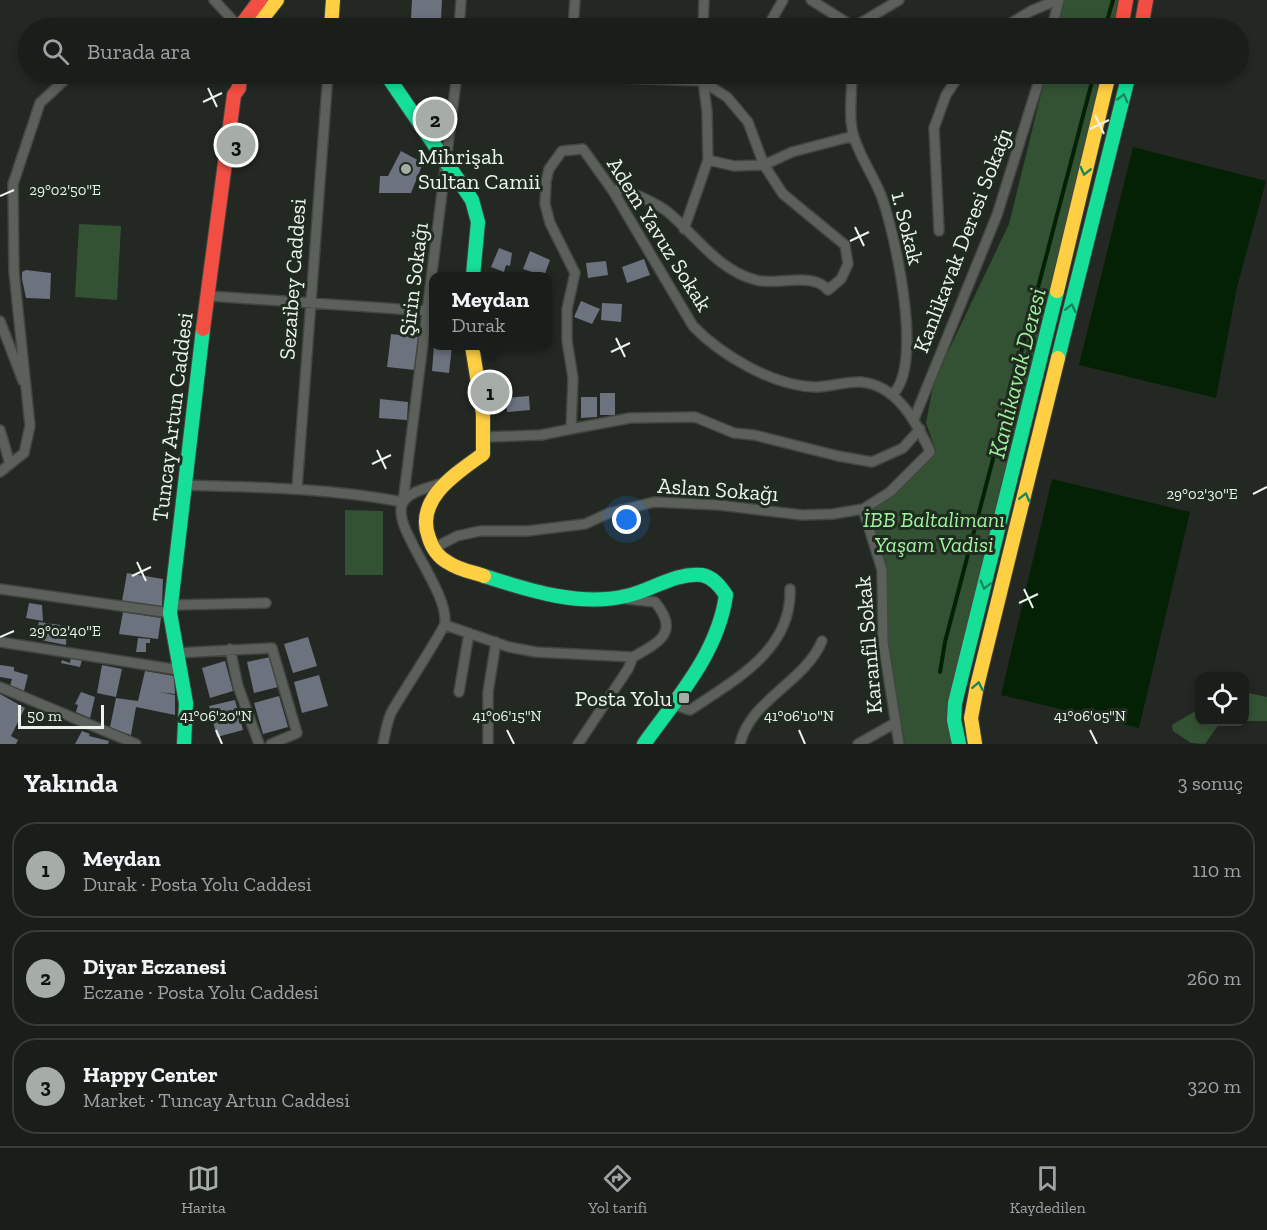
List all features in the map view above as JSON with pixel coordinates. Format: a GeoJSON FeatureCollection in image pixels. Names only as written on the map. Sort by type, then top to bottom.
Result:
{"type":"FeatureCollection","features":[{"type":"Feature","properties":{"kind":"street"},"geometry":{"type":"LineString","coordinates":[[214,0],[231,18]]}},
{"type":"Feature","properties":{"kind":"street"},"geometry":{"type":"LineString","coordinates":[[247,18],[260,0]]}},
{"type":"Feature","properties":{"kind":"street"},"geometry":{"type":"LineString","coordinates":[[263,18],[277,0]]}},
{"type":"Feature","properties":{"kind":"street"},"geometry":{"type":"LineString","coordinates":[[332,18],[333,0]]}},
{"type":"Feature","properties":{"kind":"street"},"geometry":{"type":"LineString","coordinates":[[460,18],[461,0]]}},
{"type":"Feature","properties":{"kind":"street"},"geometry":{"type":"LineString","coordinates":[[574,18],[575,0]]}},
{"type":"Feature","properties":{"kind":"street"},"geometry":{"type":"LineString","coordinates":[[703,18],[704,0]]}},
{"type":"Feature","properties":{"kind":"street"},"geometry":{"type":"LineString","coordinates":[[773,18],[783,0]]}},
{"type":"Feature","properties":{"kind":"street"},"geometry":{"type":"LineString","coordinates":[[811,0],[839,18]]}},
{"type":"Feature","properties":{"kind":"street"},"geometry":{"type":"LineString","coordinates":[[870,18],[898,0]]}},
{"type":"Feature","properties":{"kind":"street"},"geometry":{"type":"LineString","coordinates":[[1019,18],[1058,0]]}},
{"type":"Feature","properties":{"kind":"street"},"geometry":{"type":"LineString","coordinates":[[1054,18],[1058,0]]}},
{"type":"Feature","properties":{"kind":"street"},"geometry":{"type":"LineString","coordinates":[[1123,18],[1126,0]]}},
{"type":"Feature","properties":{"kind":"street"},"geometry":{"type":"LineString","coordinates":[[1143,18],[1146,0]]}},
{"type":"Feature","properties":{"kind":"street"},"geometry":{"type":"LineString","coordinates":[[0,472],[24,453],[30,426],[14,272],[13,184],[40,103],[60,84]]}},
{"type":"Feature","properties":{"kind":"street"},"geometry":{"type":"LineString","coordinates":[[232,84],[234,95]]}},
{"type":"Feature","properties":{"kind":"street"},"geometry":{"type":"LineString","coordinates":[[234,95],[239,84]]}},
{"type":"Feature","properties":{"kind":"street","name":"Sezaibey Caddesi"},"geometry":{"type":"LineString","coordinates":[[297,488],[327,84]]}},
{"type":"Feature","properties":{"kind":"street"},"geometry":{"type":"LineString","coordinates":[[393,84],[472,200],[478,222],[473,272]]}},
{"type":"Feature","properties":{"kind":"street","name":"Şirin Sokağı"},"geometry":{"type":"LineString","coordinates":[[433,272],[456,84]]}},
{"type":"Feature","properties":{"kind":"street"},"geometry":{"type":"LineString","coordinates":[[684,229],[708,160],[707,111],[703,84]]}},
{"type":"Feature","properties":{"kind":"street"},"geometry":{"type":"LineString","coordinates":[[613,191],[623,189],[668,212],[723,265],[746,277],[758,281],[811,281],[823,284],[828,290],[841,279],[848,264],[845,245],[783,194],[764,165],[748,122],[727,97],[711,84]]}},
{"type":"Feature","properties":{"kind":"street","name":"1. Sokak"},"geometry":{"type":"LineString","coordinates":[[852,84],[853,135],[881,195],[907,315],[904,375],[902,386],[893,394]]}},
{"type":"Feature","properties":{"kind":"street"},"geometry":{"type":"LineString","coordinates":[[939,231],[934,128],[946,96],[954,84]]}},
{"type":"Feature","properties":{"kind":"street","name":"Kanlikavak Deresi Sokağı"},"geometry":{"type":"LineString","coordinates":[[914,418],[922,404],[954,317],[997,215],[1038,84]]}},
{"type":"Feature","properties":{"kind":"street"},"geometry":{"type":"LineString","coordinates":[[958,744],[954,720],[955,703],[1005,509],[1107,84]]}},
{"type":"Feature","properties":{"kind":"street"},"geometry":{"type":"LineString","coordinates":[[975,744],[971,718],[977,686],[1127,84]]}},
{"type":"Feature","properties":{"kind":"street","name":"Tuncay Artun Caddesi"},"geometry":{"type":"LineString","coordinates":[[184,744],[186,703],[176,653],[171,609],[183,485],[234,95]]}},
{"type":"Feature","properties":{"kind":"street"},"geometry":{"type":"LineString","coordinates":[[708,160],[745,167],[764,165],[792,152],[853,135]]}},
{"type":"Feature","properties":{"kind":"street","name":"Adem Yavuz Sokak"},"geometry":{"type":"LineString","coordinates":[[571,429],[573,378],[567,341],[567,309],[575,273],[550,224],[545,204],[546,181],[554,160],[562,151],[583,149],[613,191],[693,326],[728,356],[756,371],[814,387],[862,382],[893,394],[914,418],[930,449],[928,456],[890,492],[862,509]]}},
{"type":"Feature","properties":{"kind":"street"},"geometry":{"type":"LineString","coordinates":[[209,296],[428,311]]}},
{"type":"Feature","properties":{"kind":"street","name":"Şirin Sokağı"},"geometry":{"type":"LineString","coordinates":[[429,303],[400,515],[406,533],[433,577],[444,603],[445,625]]}},
{"type":"Feature","properties":{"kind":"street"},"geometry":{"type":"LineString","coordinates":[[0,321],[27,391]]}},
{"type":"Feature","properties":{"kind":"street"},"geometry":{"type":"LineString","coordinates":[[183,485],[297,488],[358,494],[403,502],[413,494],[445,482],[483,454],[486,437],[473,350]]}},
{"type":"Feature","properties":{"kind":"street"},"geometry":{"type":"LineString","coordinates":[[486,437],[541,435],[630,418],[695,417],[734,433],[754,435],[872,462],[903,448],[920,429]]}},
{"type":"Feature","properties":{"kind":"street"},"geometry":{"type":"LineString","coordinates":[[0,430],[10,464]]}},
{"type":"Feature","properties":{"kind":"street"},"geometry":{"type":"LineString","coordinates":[[382,744],[390,715],[445,625],[536,652],[633,657],[661,641],[667,630],[665,614],[655,602],[618,598],[585,599],[513,585],[448,563],[434,548],[424,530],[428,510],[445,482]]}},
{"type":"Feature","properties":{"kind":"street","name":"Aslan Sokağı"},"geometry":{"type":"LineString","coordinates":[[434,548],[458,536],[480,531],[527,531],[585,524],[609,513],[654,502],[719,505],[802,515],[833,514],[862,509]]}},
{"type":"Feature","properties":{"kind":"street","name":"Karanfil Sokak"},"geometry":{"type":"LineString","coordinates":[[862,509],[882,570],[883,642],[899,744]]}},
{"type":"Feature","properties":{"kind":"street"},"geometry":{"type":"LineString","coordinates":[[618,598],[681,576],[700,575],[711,577],[726,595],[726,608],[717,638],[644,744]]}},
{"type":"Feature","properties":{"kind":"street"},"geometry":{"type":"LineString","coordinates":[[672,704],[690,710],[765,655],[785,627],[791,608],[790,589]]}},
{"type":"Feature","properties":{"kind":"street"},"geometry":{"type":"LineString","coordinates":[[0,590],[171,609],[266,603]]}},
{"type":"Feature","properties":{"kind":"street"},"geometry":{"type":"LineString","coordinates":[[459,692],[469,633]]}},
{"type":"Feature","properties":{"kind":"street"},"geometry":{"type":"LineString","coordinates":[[740,744],[743,729],[815,657],[822,641]]}},
{"type":"Feature","properties":{"kind":"street"},"geometry":{"type":"LineString","coordinates":[[0,642],[179,669]]}},
{"type":"Feature","properties":{"kind":"street"},"geometry":{"type":"LineString","coordinates":[[488,744],[488,692],[496,642]]}},
{"type":"Feature","properties":{"kind":"street"},"geometry":{"type":"LineString","coordinates":[[176,653],[272,648],[297,733],[271,744]]}},
{"type":"Feature","properties":{"kind":"street"},"geometry":{"type":"LineString","coordinates":[[230,649],[238,686],[259,744]]}},
{"type":"Feature","properties":{"kind":"street"},"geometry":{"type":"LineString","coordinates":[[578,744],[628,669],[633,657]]}},
{"type":"Feature","properties":{"kind":"street"},"geometry":{"type":"LineString","coordinates":[[0,687],[136,744]]}},
{"type":"Feature","properties":{"kind":"street"},"geometry":{"type":"LineString","coordinates":[[858,744],[894,723]]}},
{"type":"Feature","properties":{"kind":"green space"},"geometry":{"type":"Polygon","coordinates":[[[1066,0],[1122,0],[1118,18],[1058,18],[1061,3],[1066,0]]]}},
{"type":"Feature","properties":{"kind":"green space","name":"İBB Baltalimanı Yaşam Vadisi"},"geometry":{"type":"Polygon","coordinates":[[[1044,84],[1102,84],[952,744],[905,744],[888,647],[887,569],[867,510],[887,499],[936,451],[926,423],[934,381],[1009,224],[1044,84]]]}},
{"type":"Feature","properties":{"kind":"green space"},"geometry":{"type":"Polygon","coordinates":[[[79,224],[121,226],[117,300],[75,297],[79,224]]]}},
{"type":"Feature","properties":{"kind":"green space"},"geometry":{"type":"Polygon","coordinates":[[[345,510],[383,511],[383,575],[345,575],[345,510]]]}},
{"type":"Feature","properties":{"kind":"green space"},"geometry":{"type":"Polygon","coordinates":[[[1249,693],[1267,697],[1267,721],[1249,721],[1249,693]]]}},
{"type":"Feature","properties":{"kind":"green space"},"geometry":{"type":"Polygon","coordinates":[[[1195,711],[1195,726],[1218,726],[1205,744],[1191,743],[1173,731],[1172,725],[1195,711]]]}},
{"type":"Feature","properties":{"kind":"shaded area"},"geometry":{"type":"Polygon","coordinates":[[[1133,147],[1266,181],[1237,287],[1216,398],[1079,365],[1133,147]]]}},
{"type":"Feature","properties":{"kind":"shaded area"},"geometry":{"type":"Polygon","coordinates":[[[1052,479],[1190,512],[1139,728],[1001,695],[1052,479]]]}},
{"type":"Feature","properties":{"kind":"building"},"geometry":{"type":"Polygon","coordinates":[[[412,0],[442,0],[441,18],[411,18],[412,0]]]}},
{"type":"Feature","properties":{"kind":"building","name":"Mihrişah Sultan Camii"},"geometry":{"type":"Polygon","coordinates":[[[401,151],[423,163],[411,193],[379,193],[380,176],[388,176],[401,151]]]}},
{"type":"Feature","properties":{"kind":"building"},"geometry":{"type":"Polygon","coordinates":[[[499,248],[512,253],[510,266],[506,265],[504,272],[491,267],[499,248]]]}},
{"type":"Feature","properties":{"kind":"building"},"geometry":{"type":"Polygon","coordinates":[[[530,251],[550,260],[546,272],[523,269],[530,251]]]}},
{"type":"Feature","properties":{"kind":"building"},"geometry":{"type":"Polygon","coordinates":[[[644,259],[650,275],[627,283],[622,267],[644,259]]]}},
{"type":"Feature","properties":{"kind":"building"},"geometry":{"type":"Polygon","coordinates":[[[606,261],[608,275],[588,278],[586,263],[606,261]]]}},
{"type":"Feature","properties":{"kind":"building"},"geometry":{"type":"Polygon","coordinates":[[[26,270],[51,273],[50,299],[26,298],[22,272],[26,270]]]}},
{"type":"Feature","properties":{"kind":"building"},"geometry":{"type":"Polygon","coordinates":[[[581,301],[600,309],[592,324],[574,317],[581,301]]]}},
{"type":"Feature","properties":{"kind":"building"},"geometry":{"type":"Polygon","coordinates":[[[602,303],[622,304],[621,322],[601,320],[602,303]]]}},
{"type":"Feature","properties":{"kind":"building"},"geometry":{"type":"Polygon","coordinates":[[[391,334],[418,337],[415,370],[387,367],[391,334]]]}},
{"type":"Feature","properties":{"kind":"building"},"geometry":{"type":"Polygon","coordinates":[[[434,350],[452,350],[449,373],[432,371],[434,350]]]}},
{"type":"Feature","properties":{"kind":"building"},"geometry":{"type":"Polygon","coordinates":[[[600,393],[615,393],[615,415],[600,415],[600,393]]]}},
{"type":"Feature","properties":{"kind":"building"},"geometry":{"type":"Polygon","coordinates":[[[529,396],[530,410],[507,412],[506,398],[529,396]]]}},
{"type":"Feature","properties":{"kind":"building"},"geometry":{"type":"Polygon","coordinates":[[[581,397],[597,397],[597,417],[581,418],[581,397]]]}},
{"type":"Feature","properties":{"kind":"building"},"geometry":{"type":"Polygon","coordinates":[[[380,399],[408,402],[407,420],[379,418],[380,399]]]}},
{"type":"Feature","properties":{"kind":"building"},"geometry":{"type":"Polygon","coordinates":[[[127,573],[163,579],[162,607],[122,601],[127,573]]]}},
{"type":"Feature","properties":{"kind":"building"},"geometry":{"type":"Polygon","coordinates":[[[29,603],[42,605],[43,621],[26,618],[29,603]]]}},
{"type":"Feature","properties":{"kind":"building"},"geometry":{"type":"Polygon","coordinates":[[[123,612],[161,618],[158,639],[119,634],[123,612]]]}},
{"type":"Feature","properties":{"kind":"building"},"geometry":{"type":"Polygon","coordinates":[[[39,622],[67,626],[66,645],[35,639],[39,622]]]}},
{"type":"Feature","properties":{"kind":"building"},"geometry":{"type":"Polygon","coordinates":[[[308,637],[317,666],[293,673],[284,644],[308,637]]]}},
{"type":"Feature","properties":{"kind":"building"},"geometry":{"type":"Polygon","coordinates":[[[138,638],[150,639],[150,643],[146,643],[146,652],[136,652],[138,638]]]}},
{"type":"Feature","properties":{"kind":"building"},"geometry":{"type":"Polygon","coordinates":[[[71,657],[82,660],[80,667],[61,663],[62,660],[70,663],[71,657]]]}},
{"type":"Feature","properties":{"kind":"building"},"geometry":{"type":"Polygon","coordinates":[[[270,657],[278,687],[254,693],[247,662],[270,657]]]}},
{"type":"Feature","properties":{"kind":"building"},"geometry":{"type":"Polygon","coordinates":[[[225,661],[233,691],[210,698],[202,668],[225,661]]]}},
{"type":"Feature","properties":{"kind":"building"},"geometry":{"type":"Polygon","coordinates":[[[0,665],[14,667],[14,671],[28,675],[24,691],[10,686],[12,679],[0,677],[0,665]]]}},
{"type":"Feature","properties":{"kind":"building"},"geometry":{"type":"Polygon","coordinates":[[[102,665],[122,669],[116,697],[97,693],[102,665]]]}},
{"type":"Feature","properties":{"kind":"building"},"geometry":{"type":"Polygon","coordinates":[[[145,671],[174,676],[175,694],[159,692],[175,695],[175,715],[136,707],[131,735],[110,727],[116,698],[138,701],[145,671]]]}},
{"type":"Feature","properties":{"kind":"building"},"geometry":{"type":"Polygon","coordinates":[[[319,675],[328,706],[302,713],[294,682],[319,675]]]}},
{"type":"Feature","properties":{"kind":"building"},"geometry":{"type":"Polygon","coordinates":[[[81,692],[95,697],[90,718],[76,712],[78,705],[75,704],[81,692]]]}},
{"type":"Feature","properties":{"kind":"building"},"geometry":{"type":"Polygon","coordinates":[[[0,694],[25,708],[11,736],[18,740],[16,744],[0,744],[0,694]]]}},
{"type":"Feature","properties":{"kind":"building"},"geometry":{"type":"Polygon","coordinates":[[[279,696],[288,727],[263,734],[254,703],[279,696]]]}},
{"type":"Feature","properties":{"kind":"building"},"geometry":{"type":"Polygon","coordinates":[[[235,700],[243,730],[217,737],[209,706],[235,700]]]}},
{"type":"Feature","properties":{"kind":"building"},"geometry":{"type":"Polygon","coordinates":[[[82,731],[90,734],[89,736],[109,741],[108,744],[75,744],[82,731]]]}},
{"type":"Feature","properties":{"kind":"waterway","name":"Kanlıkavak Deresi"},"geometry":{"type":"LineString","coordinates":[[1108,18],[1113,0]]}},
{"type":"Feature","properties":{"kind":"waterway","name":"Kanlıkavak Deresi"},"geometry":{"type":"LineString","coordinates":[[940,672],[945,642],[1091,84]]}},
{"type":"Feature","properties":{"kind":"traffic: fast"},"geometry":{"type":"LineString","coordinates":[[393,84],[472,200],[478,222],[473,272]]}},
{"type":"Feature","properties":{"kind":"traffic: fast"},"geometry":{"type":"LineString","coordinates":[[1058,358],[1126,84]]}},
{"type":"Feature","properties":{"kind":"traffic: fast"},"geometry":{"type":"LineString","coordinates":[[959,744],[954,720],[955,703],[1057,291]]}},
{"type":"Feature","properties":{"kind":"traffic: fast"},"geometry":{"type":"LineString","coordinates":[[184,744],[186,703],[170,613],[203,329]]}},
{"type":"Feature","properties":{"kind":"traffic: fast"},"geometry":{"type":"LineString","coordinates":[[484,576],[554,595],[590,599],[626,596],[682,576],[702,575],[719,585],[726,595],[722,616],[705,656],[644,744]]}},
{"type":"Feature","properties":{"kind":"traffic: slow"},"geometry":{"type":"LineString","coordinates":[[263,18],[277,0]]}},
{"type":"Feature","properties":{"kind":"traffic: slow"},"geometry":{"type":"LineString","coordinates":[[332,18],[333,0]]}},
{"type":"Feature","properties":{"kind":"traffic: slow"},"geometry":{"type":"LineString","coordinates":[[1057,291],[1107,84]]}},
{"type":"Feature","properties":{"kind":"traffic: slow"},"geometry":{"type":"LineString","coordinates":[[473,350],[483,414],[483,454],[441,488],[427,511],[426,524],[432,545],[442,558],[457,567],[484,576]]}},
{"type":"Feature","properties":{"kind":"traffic: slow"},"geometry":{"type":"LineString","coordinates":[[975,744],[971,718],[977,686],[1058,358]]}},
{"type":"Feature","properties":{"kind":"traffic: jam"},"geometry":{"type":"LineString","coordinates":[[246,18],[260,0]]}},
{"type":"Feature","properties":{"kind":"traffic: jam"},"geometry":{"type":"LineString","coordinates":[[1123,18],[1126,0]]}},
{"type":"Feature","properties":{"kind":"traffic: jam"},"geometry":{"type":"LineString","coordinates":[[1143,18],[1146,0]]}},
{"type":"Feature","properties":{"kind":"traffic: jam"},"geometry":{"type":"LineString","coordinates":[[203,329],[234,95],[239,84]]}},
{"type":"Feature","properties":{"kind":"place","name":"Diyar Eczanesi"},"geometry":{"type":"Point","coordinates":[435,119]}},
{"type":"Feature","properties":{"kind":"place","name":"Happy Center"},"geometry":{"type":"Point","coordinates":[236,145]}},
{"type":"Feature","properties":{"kind":"place","name":"Mihrişah Sultan Camii"},"geometry":{"type":"Point","coordinates":[406,169]}},
{"type":"Feature","properties":{"kind":"place","name":"Meydan"},"geometry":{"type":"Point","coordinates":[490,392]}},
{"type":"Feature","properties":{"kind":"place","name":"Posta Yolu"},"geometry":{"type":"Point","coordinates":[684,698]}}]}
